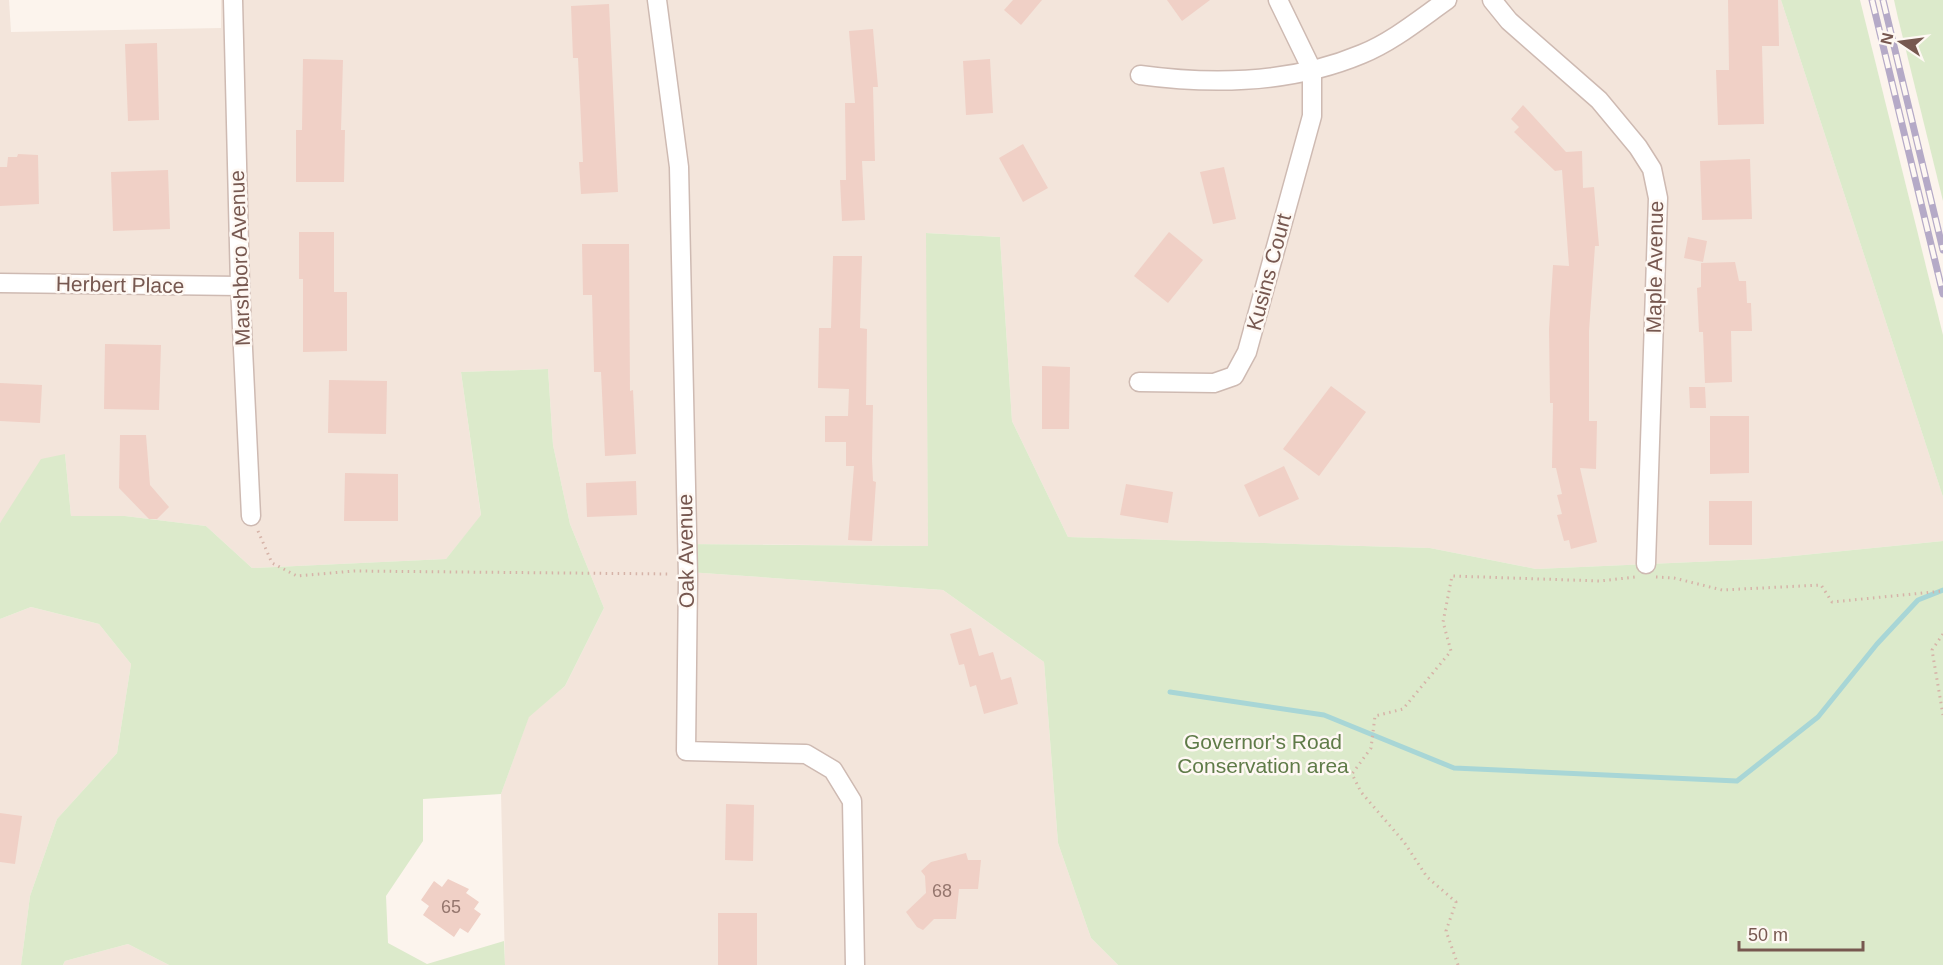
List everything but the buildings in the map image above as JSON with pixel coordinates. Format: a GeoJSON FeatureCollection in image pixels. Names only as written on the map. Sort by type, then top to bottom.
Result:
{"type":"FeatureCollection","features":[{"type":"Feature","properties":{"kind":"street","name":"Marshboro Avenue"},"geometry":{"type":"LineString","coordinates":[[232,0],[240,286],[251,516]]}},
{"type":"Feature","properties":{"kind":"street","name":"Oak Avenue"},"geometry":{"type":"LineString","coordinates":[[657,0],[680,167],[688,577],[686,751],[806,754],[833,770],[852,801],[855,965]]}},
{"type":"Feature","properties":{"kind":"street"},"geometry":{"type":"LineString","coordinates":[[1278,0],[1312,70]]}},
{"type":"Feature","properties":{"kind":"street"},"geometry":{"type":"LineString","coordinates":[[1140,75],[1182,81],[1241,81],[1312,70],[1363,54],[1447,0]]}},
{"type":"Feature","properties":{"kind":"street","name":"Maple Avenue"},"geometry":{"type":"LineString","coordinates":[[1492,0],[1509,21],[1599,100],[1638,147],[1652,170],[1658,198],[1645,572]]}},
{"type":"Feature","properties":{"kind":"street","name":"Kusins Court"},"geometry":{"type":"LineString","coordinates":[[1139,382],[1214,383],[1234,375],[1247,352],[1312,116],[1312,70]]}},
{"type":"Feature","properties":{"kind":"street","name":"Herbert Place"},"geometry":{"type":"LineString","coordinates":[[0,284],[240,286]]}},
{"type":"Feature","properties":{"kind":"path"},"geometry":{"type":"LineString","coordinates":[[251,516],[272,563],[297,576],[354,571],[674,574]]}},
{"type":"Feature","properties":{"kind":"path"},"geometry":{"type":"LineString","coordinates":[[1458,965],[1446,931],[1456,902],[1427,877],[1404,842],[1360,792],[1352,774],[1371,747],[1375,716],[1403,709],[1451,651],[1443,622],[1452,576],[1600,581],[1645,572],[1722,590],[1821,585],[1832,602],[1943,591]]}},
{"type":"Feature","properties":{"kind":"path"},"geometry":{"type":"LineString","coordinates":[[1943,634],[1932,650],[1943,715]]}},
{"type":"Feature","properties":{"kind":"shaded area"},"geometry":{"type":"Polygon","coordinates":[[[0,0],[9,0],[11,32],[221,28],[221,0],[1781,0],[1943,497],[1943,541],[1762,559],[1536,569],[1430,548],[1068,537],[1012,421],[1000,237],[927,233],[928,546],[687,544],[688,572],[943,590],[1044,662],[1058,843],[1091,938],[1118,965],[505,965],[501,794],[529,716],[565,686],[604,608],[570,524],[553,445],[548,369],[461,372],[481,516],[446,559],[252,568],[206,526],[125,516],[71,516],[65,454],[0,523],[0,0]]]}},
{"type":"Feature","properties":{"kind":"shaded area"},"geometry":{"type":"Polygon","coordinates":[[[31,607],[99,624],[131,664],[117,753],[57,819],[30,896],[21,965],[0,965],[0,619],[31,607]]]}},
{"type":"Feature","properties":{"kind":"shaded area"},"geometry":{"type":"Polygon","coordinates":[[[128,944],[169,965],[63,965],[65,961],[128,944]]]}},
{"type":"Feature","properties":{"kind":"green space"},"geometry":{"type":"Polygon","coordinates":[[[1781,0],[1860,0],[1943,335],[1943,497],[1781,0]]]}},
{"type":"Feature","properties":{"kind":"green space"},"geometry":{"type":"Polygon","coordinates":[[[1894,0],[1943,0],[1943,201],[1898,18],[1894,0]]]}},
{"type":"Feature","properties":{"kind":"green space","name":"Governor's Road Conservation area"},"geometry":{"type":"Polygon","coordinates":[[[926,233],[1000,237],[1012,421],[1068,537],[1430,548],[1536,569],[1762,559],[1943,541],[1943,965],[1118,965],[1091,938],[1058,843],[1044,662],[943,590],[688,572],[686,544],[928,546],[926,233]]]}},
{"type":"Feature","properties":{"kind":"green space"},"geometry":{"type":"Polygon","coordinates":[[[548,369],[553,445],[570,524],[604,608],[565,686],[529,717],[501,794],[423,799],[423,841],[386,896],[388,943],[427,964],[504,941],[505,965],[169,965],[128,944],[65,961],[63,965],[21,965],[30,896],[57,819],[117,753],[131,664],[99,624],[31,607],[0,619],[0,523],[41,459],[65,454],[71,516],[125,516],[206,526],[252,568],[446,559],[481,515],[461,372],[548,369]]]}},
{"type":"Feature","properties":{"kind":"waterway"},"geometry":{"type":"LineString","coordinates":[[1170,692],[1324,715],[1454,768],[1737,781],[1818,717],[1877,644],[1918,600],[1943,590]]}},
{"type":"Feature","properties":{"kind":"railway"},"geometry":{"type":"LineString","coordinates":[[1872,0],[1943,294]]}},
{"type":"Feature","properties":{"kind":"railway"},"geometry":{"type":"LineString","coordinates":[[1883,0],[1943,250]]}}]}
